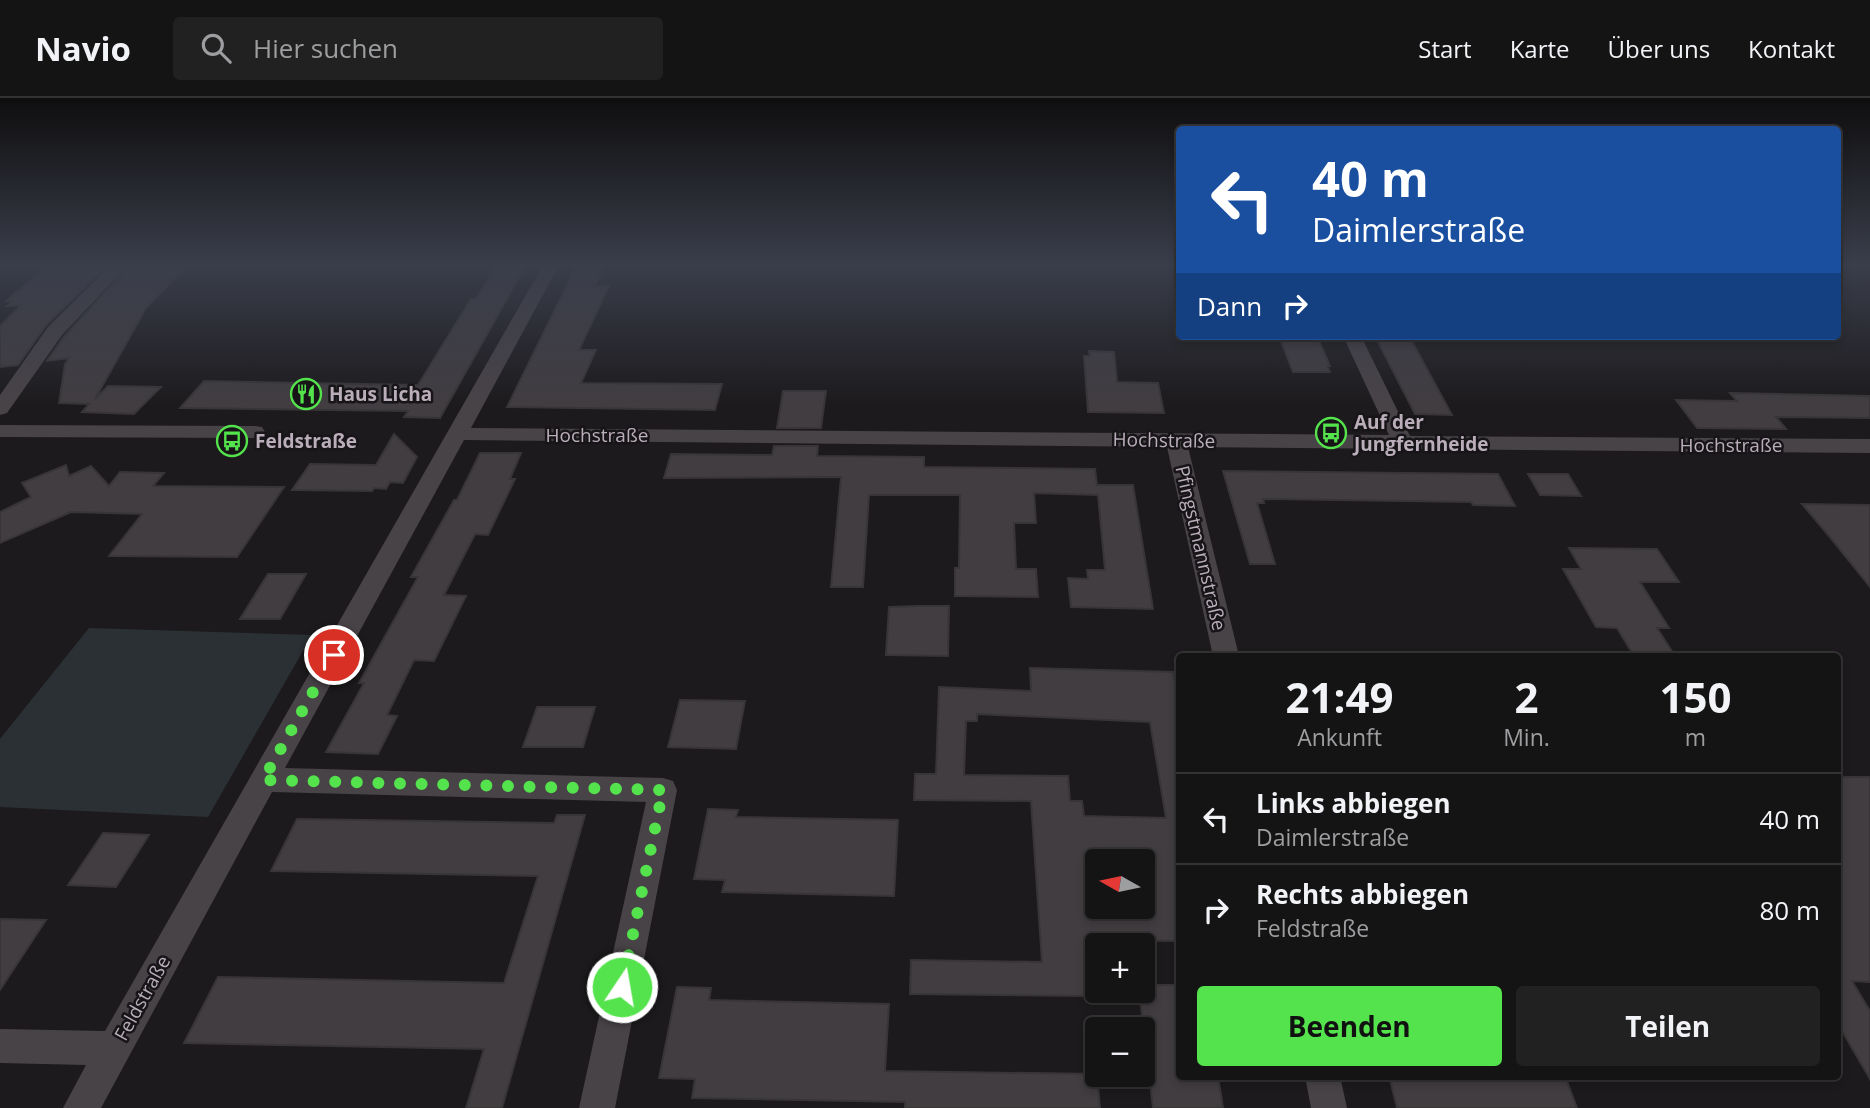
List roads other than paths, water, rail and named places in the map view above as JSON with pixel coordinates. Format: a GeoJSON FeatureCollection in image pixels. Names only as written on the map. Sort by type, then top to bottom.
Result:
{"type":"FeatureCollection","features":[{"type":"Feature","properties":{"kind":"street"},"geometry":{"type":"LineString","coordinates":[[0,409],[55,331],[74,312]]}},
{"type":"Feature","properties":{"kind":"street","name":"Feldstraße"},"geometry":{"type":"LineString","coordinates":[[81,1108],[525,312]]}},
{"type":"Feature","properties":{"kind":"street"},"geometry":{"type":"LineString","coordinates":[[1354,340],[1403,443]]}},
{"type":"Feature","properties":{"kind":"street"},"geometry":{"type":"LineString","coordinates":[[0,431],[255,432]]}},
{"type":"Feature","properties":{"kind":"street","name":"Hochstraße"},"geometry":{"type":"LineString","coordinates":[[458,435],[1870,446]]}},
{"type":"Feature","properties":{"kind":"street","name":"Pfingstmannstraße"},"geometry":{"type":"LineString","coordinates":[[1176,441],[1225,653]]}},
{"type":"Feature","properties":{"kind":"street"},"geometry":{"type":"LineString","coordinates":[[263,780],[663,790],[597,1108]]}},
{"type":"Feature","properties":{"kind":"street"},"geometry":{"type":"LineString","coordinates":[[0,1046],[114,1048]]}},
{"type":"Feature","properties":{"kind":"street"},"geometry":{"type":"LineString","coordinates":[[1323,1080],[1329,1108]]}},
{"type":"Feature","properties":{"kind":"place","name":"Haus Licha"},"geometry":{"type":"Point","coordinates":[306,394]}},
{"type":"Feature","properties":{"kind":"place","name":"Auf der Jungfernheide"},"geometry":{"type":"Point","coordinates":[1331,433]}},
{"type":"Feature","properties":{"kind":"place","name":"Feldstraße"},"geometry":{"type":"Point","coordinates":[232,441]}}]}
